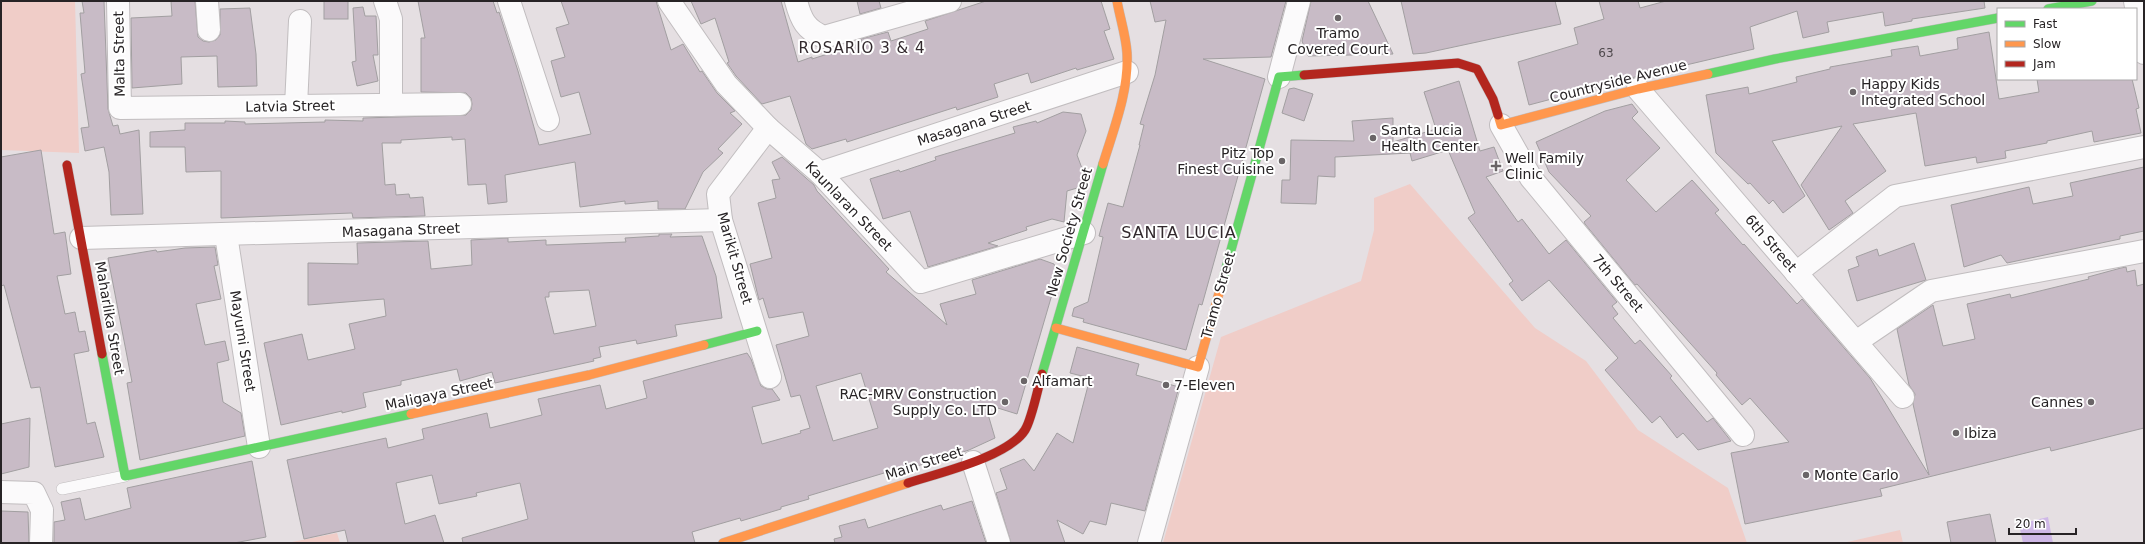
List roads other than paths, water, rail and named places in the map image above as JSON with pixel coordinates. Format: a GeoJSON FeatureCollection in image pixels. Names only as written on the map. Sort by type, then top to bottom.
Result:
{"type":"FeatureCollection","features":[{"type":"Feature","properties":{"kind":"street","name":"Malta Street"},"geometry":{"type":"LineString","coordinates":[[118,1],[120,108]]}},
{"type":"Feature","properties":{"kind":"street"},"geometry":{"type":"LineString","coordinates":[[207,1],[209,30]]}},
{"type":"Feature","properties":{"kind":"street"},"geometry":{"type":"LineString","coordinates":[[385,1],[391,19],[391,105]]}},
{"type":"Feature","properties":{"kind":"street"},"geometry":{"type":"LineString","coordinates":[[509,1],[548,120]]}},
{"type":"Feature","properties":{"kind":"street","name":"Kaunlaran Street"},"geometry":{"type":"LineString","coordinates":[[669,1],[726,84],[768,128],[820,173],[921,282],[1084,233]]}},
{"type":"Feature","properties":{"kind":"street"},"geometry":{"type":"LineString","coordinates":[[796,1],[800,15],[811,32],[824,37],[899,9],[950,1]]}},
{"type":"Feature","properties":{"kind":"street","name":"New Society Street"},"geometry":{"type":"LineString","coordinates":[[1056,328],[1122,100],[1127,72],[1127,51],[1117,1]]}},
{"type":"Feature","properties":{"kind":"street","name":"Tramo Street"},"geometry":{"type":"LineString","coordinates":[[1149,543],[1299,1]]}},
{"type":"Feature","properties":{"kind":"street"},"geometry":{"type":"LineString","coordinates":[[2054,8],[2092,1]]}},
{"type":"Feature","properties":{"kind":"street"},"geometry":{"type":"LineString","coordinates":[[2137,13],[2144,53]]}},
{"type":"Feature","properties":{"kind":"street","name":"Countryside Avenue"},"geometry":{"type":"LineString","coordinates":[[1501,125],[1638,89],[1775,59],[1997,18]]}},
{"type":"Feature","properties":{"kind":"street"},"geometry":{"type":"LineString","coordinates":[[296,106],[300,21]]}},
{"type":"Feature","properties":{"kind":"street"},"geometry":{"type":"LineString","coordinates":[[1279,77],[1398,69],[1458,63],[1477,69],[1493,99],[1501,125]]}},
{"type":"Feature","properties":{"kind":"street","name":"Masagana Street"},"geometry":{"type":"LineString","coordinates":[[820,173],[1127,72]]}},
{"type":"Feature","properties":{"kind":"street","name":"6th Street"},"geometry":{"type":"LineString","coordinates":[[1638,89],[1903,397]]}},
{"type":"Feature","properties":{"kind":"street","name":"Latvia Street"},"geometry":{"type":"LineString","coordinates":[[120,108],[460,104]]}},
{"type":"Feature","properties":{"kind":"street","name":"7th Street"},"geometry":{"type":"LineString","coordinates":[[1501,125],[1531,178],[1743,435]]}},
{"type":"Feature","properties":{"kind":"street","name":"Marikit Street"},"geometry":{"type":"LineString","coordinates":[[768,128],[718,194],[721,220],[757,331],[770,377]]}},
{"type":"Feature","properties":{"kind":"street"},"geometry":{"type":"LineString","coordinates":[[1796,273],[1895,196],[2144,147]]}},
{"type":"Feature","properties":{"kind":"street","name":"Maharlika Street"},"geometry":{"type":"LineString","coordinates":[[67,165],[125,476]]}},
{"type":"Feature","properties":{"kind":"street","name":"Masagana Street"},"geometry":{"type":"LineString","coordinates":[[81,238],[721,220]]}},
{"type":"Feature","properties":{"kind":"street","name":"Mayumi Street"},"geometry":{"type":"LineString","coordinates":[[226,235],[259,447]]}},
{"type":"Feature","properties":{"kind":"street"},"geometry":{"type":"LineString","coordinates":[[1856,342],[1931,291],[2144,251]]}},
{"type":"Feature","properties":{"kind":"street"},"geometry":{"type":"LineString","coordinates":[[1056,328],[1198,367]]}},
{"type":"Feature","properties":{"kind":"street","name":"Main Street"},"geometry":{"type":"LineString","coordinates":[[723,543],[973,462],[1005,449],[1018,440],[1026,429],[1056,328]]}},
{"type":"Feature","properties":{"kind":"street","name":"Maligaya Street"},"geometry":{"type":"LineString","coordinates":[[125,476],[589,375],[757,331]]}},
{"type":"Feature","properties":{"kind":"street"},"geometry":{"type":"LineString","coordinates":[[973,462],[999,543]]}},
{"type":"Feature","properties":{"kind":"street"},"geometry":{"type":"LineString","coordinates":[[1,492],[34,493],[42,510],[41,543]]}},
{"type":"Feature","properties":{"kind":"lane"},"geometry":{"type":"LineString","coordinates":[[62,489],[125,476]]}},
{"type":"Feature","properties":{"kind":"place","name":"Tramo Covered Court"},"geometry":{"type":"Point","coordinates":[1338,18]}},
{"type":"Feature","properties":{"kind":"place","name":"Happy Kids Integrated School"},"geometry":{"type":"Point","coordinates":[1853,92]}},
{"type":"Feature","properties":{"kind":"place","name":"Santa Lucia Health Center"},"geometry":{"type":"Point","coordinates":[1373,138]}},
{"type":"Feature","properties":{"kind":"place","name":"Pitz Top Finest Cuisine"},"geometry":{"type":"Point","coordinates":[1282,161]}},
{"type":"Feature","properties":{"kind":"place","name":"Well Family Clinic"},"geometry":{"type":"Point","coordinates":[1496,166]}},
{"type":"Feature","properties":{"kind":"place","name":"Alfamart"},"geometry":{"type":"Point","coordinates":[1024,381]}},
{"type":"Feature","properties":{"kind":"place","name":"7-Eleven"},"geometry":{"type":"Point","coordinates":[1166,385]}},
{"type":"Feature","properties":{"kind":"place","name":"RAC-MRV Construction Supply Co. LTD"},"geometry":{"type":"Point","coordinates":[1005,402]}},
{"type":"Feature","properties":{"kind":"place","name":"Cannes"},"geometry":{"type":"Point","coordinates":[2091,402]}},
{"type":"Feature","properties":{"kind":"place","name":"Ibiza"},"geometry":{"type":"Point","coordinates":[1956,433]}},
{"type":"Feature","properties":{"kind":"place","name":"Monte Carlo"},"geometry":{"type":"Point","coordinates":[1806,475]}},
{"type":"Feature","properties":{"kind":"district","name":"ROSARIO 3 & 4"},"geometry":{"type":"Point","coordinates":[862,48]}},
{"type":"Feature","properties":{"kind":"district","name":"SANTA LUCIA"},"geometry":{"type":"Point","coordinates":[1179,232]}}]}
